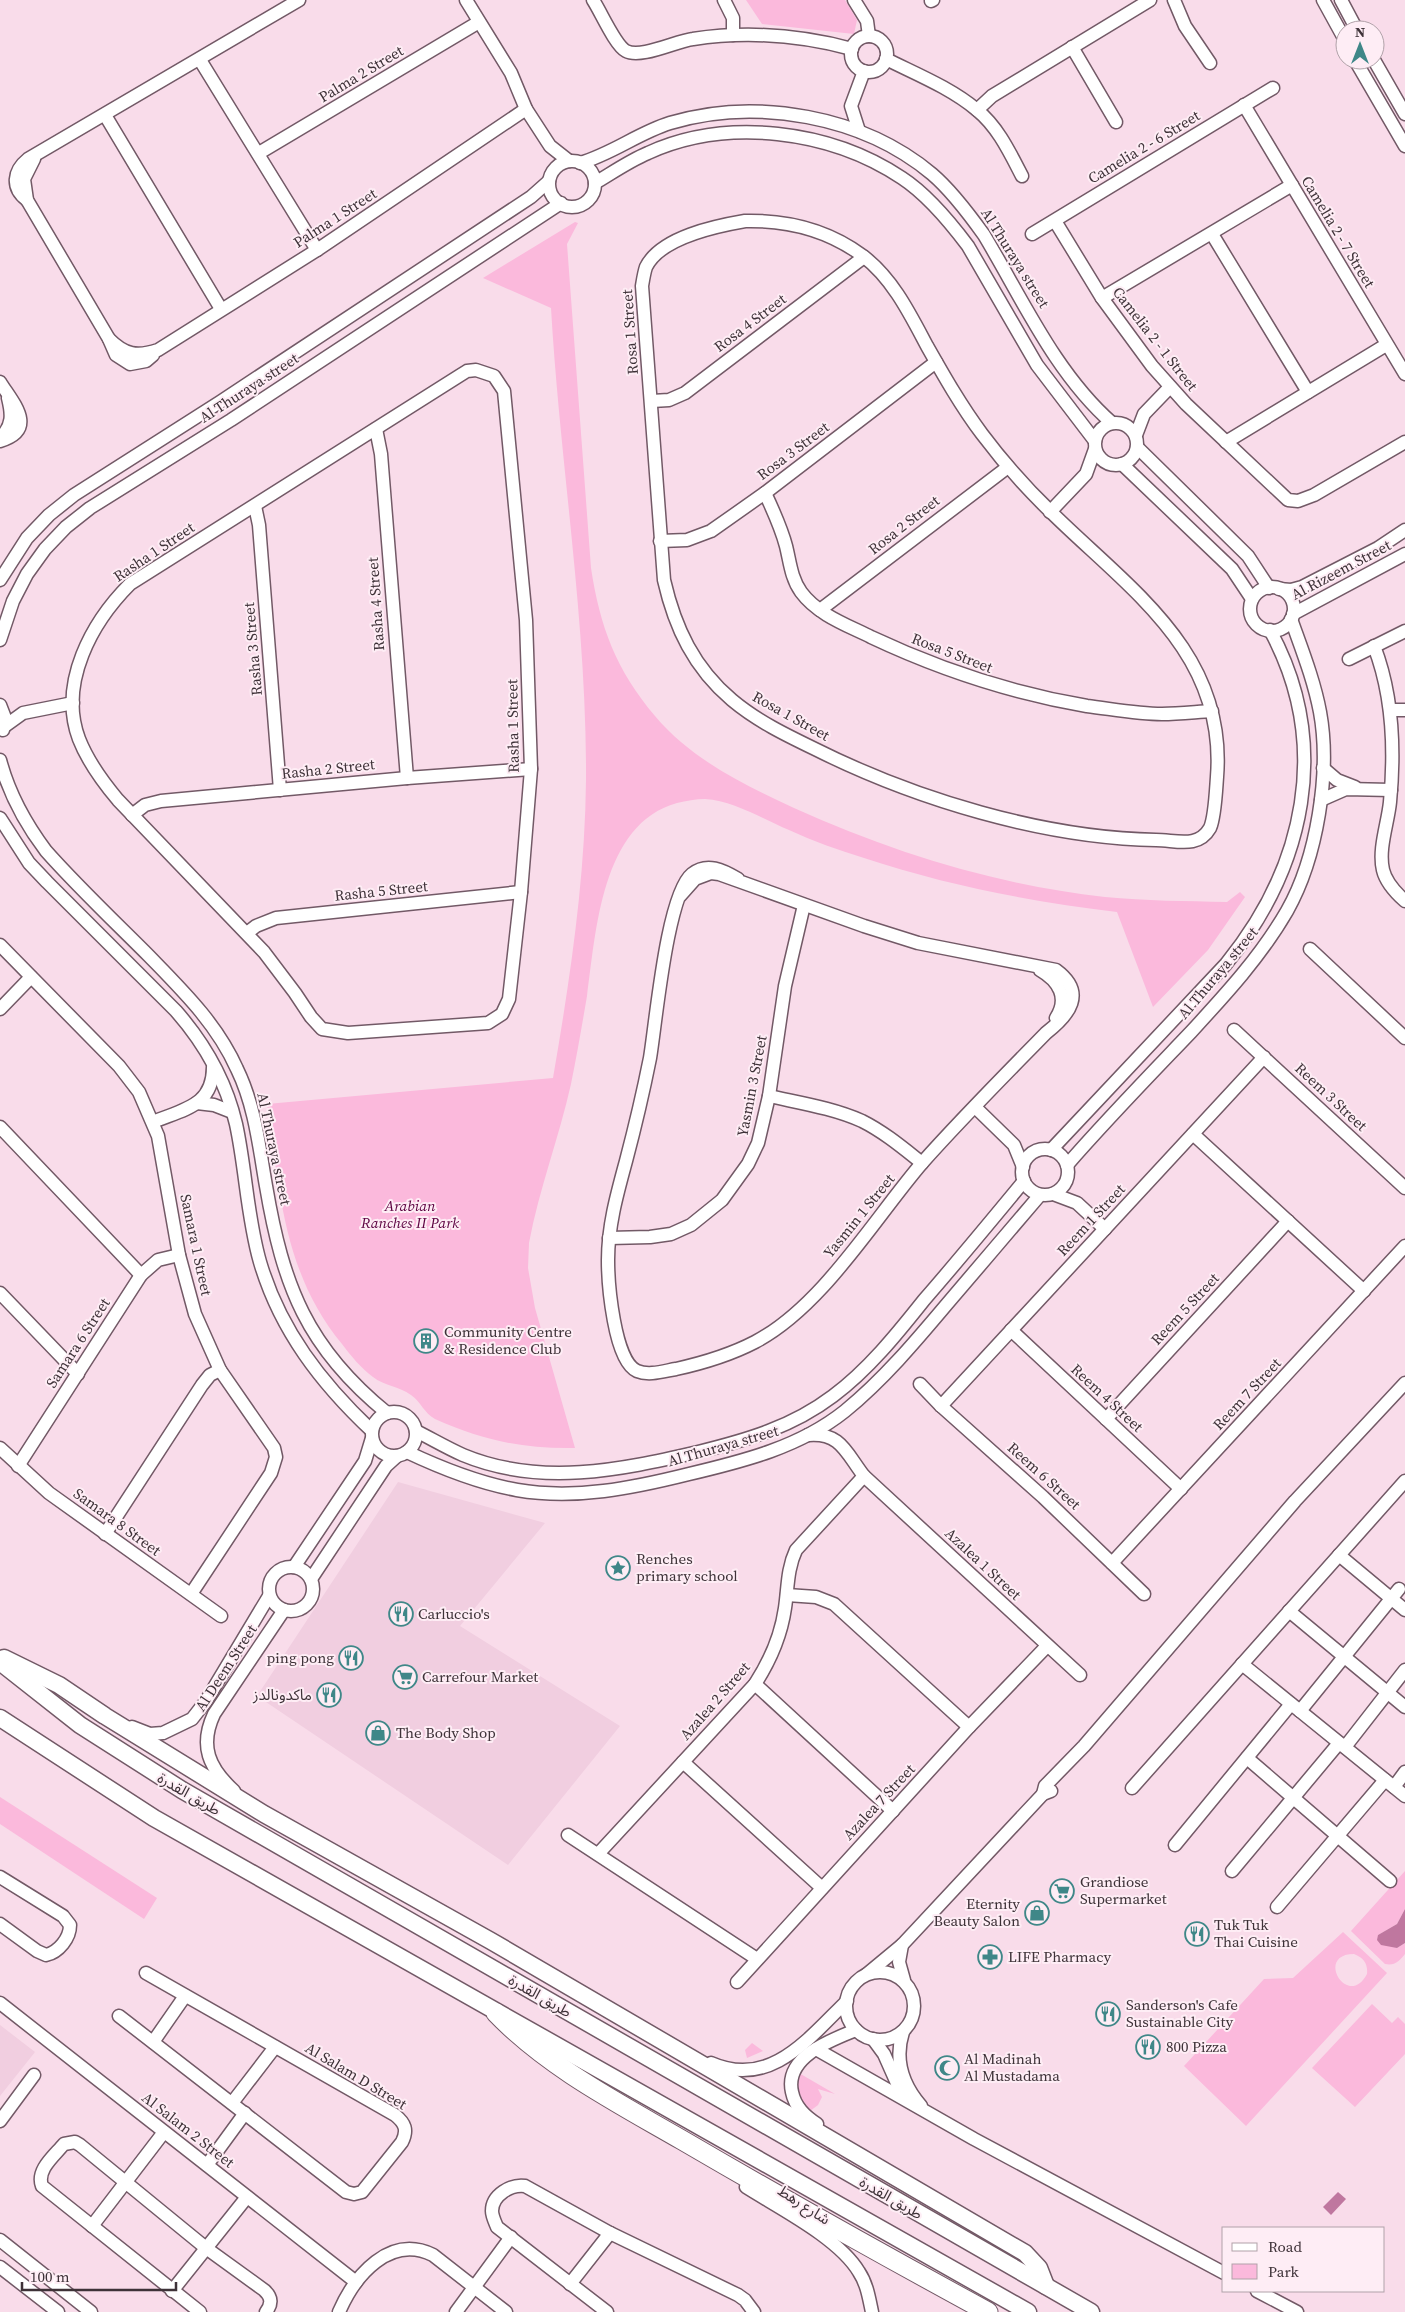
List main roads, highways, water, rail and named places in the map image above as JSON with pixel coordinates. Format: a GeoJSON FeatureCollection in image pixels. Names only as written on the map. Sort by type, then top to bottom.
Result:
{"type":"FeatureCollection","features":[{"type":"Feature","properties":{"kind":"highway"},"geometry":{"type":"LineString","coordinates":[[496,2013],[520,2037],[548,2058],[692,2146],[988,2312]]}},
{"type":"Feature","properties":{"kind":"main road"},"geometry":{"type":"LineString","coordinates":[[0,1657],[59,1685],[105,1716],[264,1814],[491,1941],[1025,2253],[1039,2268],[1046,2286]]}},
{"type":"Feature","properties":{"kind":"main road","name":"طريق القدرة"},"geometry":{"type":"LineString","coordinates":[[0,1662],[87,1730],[182,1790],[1091,2312]]}},
{"type":"Feature","properties":{"kind":"main road"},"geometry":{"type":"LineString","coordinates":[[0,1718],[154,1818],[1028,2312]]}},
{"type":"Feature","properties":{"kind":"place","name":"Community Centre & Residence Club"},"geometry":{"type":"Point","coordinates":[426,1341]}},
{"type":"Feature","properties":{"kind":"place","name":"Renches primary school"},"geometry":{"type":"Point","coordinates":[618,1568]}},
{"type":"Feature","properties":{"kind":"place","name":"Carluccio's"},"geometry":{"type":"Point","coordinates":[401,1614]}},
{"type":"Feature","properties":{"kind":"place","name":"ping pong"},"geometry":{"type":"Point","coordinates":[351,1658]}},
{"type":"Feature","properties":{"kind":"place","name":"Carrefour Market"},"geometry":{"type":"Point","coordinates":[405,1677]}},
{"type":"Feature","properties":{"kind":"place","name":"ماكدونالدز"},"geometry":{"type":"Point","coordinates":[329,1695]}},
{"type":"Feature","properties":{"kind":"place","name":"The Body Shop"},"geometry":{"type":"Point","coordinates":[378,1733]}},
{"type":"Feature","properties":{"kind":"place","name":"Grandiose Supermarket"},"geometry":{"type":"Point","coordinates":[1062,1891]}},
{"type":"Feature","properties":{"kind":"place","name":"Eternity Beauty Salon"},"geometry":{"type":"Point","coordinates":[1037,1913]}},
{"type":"Feature","properties":{"kind":"place","name":"Tuk Tuk Thai Cuisine"},"geometry":{"type":"Point","coordinates":[1197,1934]}},
{"type":"Feature","properties":{"kind":"place","name":"LIFE Pharmacy"},"geometry":{"type":"Point","coordinates":[990,1957]}},
{"type":"Feature","properties":{"kind":"place","name":"Sanderson's Cafe Sustainable City"},"geometry":{"type":"Point","coordinates":[1108,2014]}},
{"type":"Feature","properties":{"kind":"place","name":"800 Pizza"},"geometry":{"type":"Point","coordinates":[1148,2047]}},
{"type":"Feature","properties":{"kind":"place","name":"Al Madinah Al Mustadama"},"geometry":{"type":"Point","coordinates":[947,2068]}},
{"type":"Feature","properties":{"kind":"park label","name":"Arabian Ranches II Park"},"geometry":{"type":"Point","coordinates":[410,1214]}}]}
